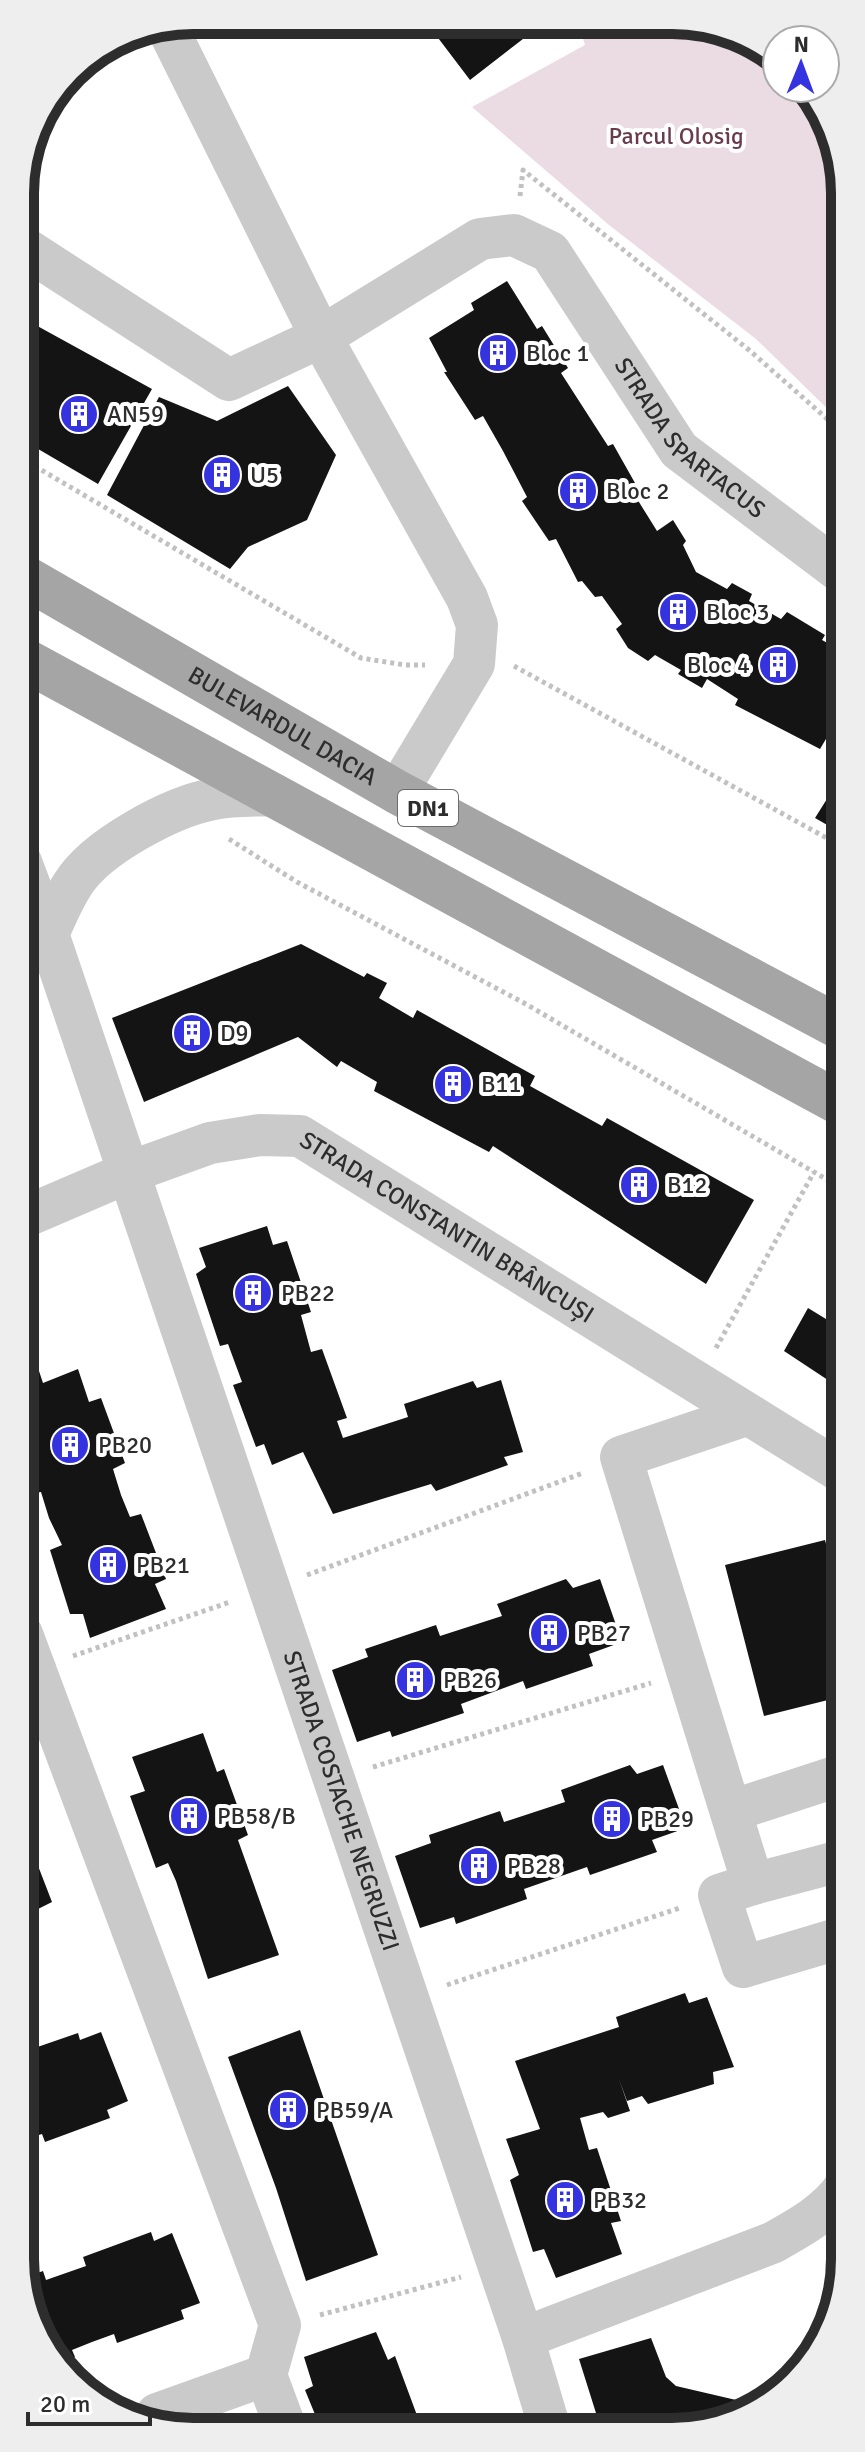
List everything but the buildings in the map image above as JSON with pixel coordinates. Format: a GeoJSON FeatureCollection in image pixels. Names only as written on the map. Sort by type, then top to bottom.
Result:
{"type":"FeatureCollection","features":[{"type":"Feature","properties":{"kind":"main road","name":"BULEVARDUL DACIA"},"geometry":{"type":"LineString","coordinates":[[34,583],[397,792],[831,1023]]}},
{"type":"Feature","properties":{"kind":"main road","name":"DN1"},"geometry":{"type":"LineString","coordinates":[[34,665],[831,1098]]}},
{"type":"Feature","properties":{"kind":"street"},"geometry":{"type":"LineString","coordinates":[[171,36],[321,337],[467,598],[477,625],[474,664],[397,792]]}},
{"type":"Feature","properties":{"kind":"street"},"geometry":{"type":"LineString","coordinates":[[34,254],[229,380],[321,337],[480,239],[514,235]]}},
{"type":"Feature","properties":{"kind":"street","name":"STRADA SPARTACUS"},"geometry":{"type":"LineString","coordinates":[[514,235],[550,252],[679,450],[831,565]]}},
{"type":"Feature","properties":{"kind":"street"},"geometry":{"type":"LineString","coordinates":[[48,934],[74,883],[93,859],[180,807],[216,798],[275,795]]}},
{"type":"Feature","properties":{"kind":"street"},"geometry":{"type":"LineString","coordinates":[[34,897],[127,1173]]}},
{"type":"Feature","properties":{"kind":"street","name":"STRADA CONSTANTIN BRÂNCUȘI"},"geometry":{"type":"LineString","coordinates":[[34,1213],[127,1173],[210,1143],[260,1135],[300,1136],[831,1466]]}},
{"type":"Feature","properties":{"kind":"street","name":"STRADA COSTACHE NEGRUZZI"},"geometry":{"type":"LineString","coordinates":[[127,1173],[523,2338],[547,2418]]}},
{"type":"Feature","properties":{"kind":"street"},"geometry":{"type":"LineString","coordinates":[[746,1415],[621,1457],[731,1811],[743,1967],[831,1941]]}},
{"type":"Feature","properties":{"kind":"street"},"geometry":{"type":"LineString","coordinates":[[34,1677],[280,2325],[266,2375],[282,2418]]}},
{"type":"Feature","properties":{"kind":"street"},"geometry":{"type":"LineString","coordinates":[[731,1811],[831,1778]]}},
{"type":"Feature","properties":{"kind":"street"},"geometry":{"type":"LineString","coordinates":[[736,1889],[831,1863]]}},
{"type":"Feature","properties":{"kind":"street"},"geometry":{"type":"LineString","coordinates":[[523,2338],[772,2243],[804,2226],[831,2203]]}},
{"type":"Feature","properties":{"kind":"street"},"geometry":{"type":"LineString","coordinates":[[157,2414],[266,2375]]}},
{"type":"Feature","properties":{"kind":"path"},"geometry":{"type":"LineString","coordinates":[[514,235],[523,170],[749,350],[831,422]]}},
{"type":"Feature","properties":{"kind":"path"},"geometry":{"type":"LineString","coordinates":[[180,807],[297,882],[524,1003],[831,1182]]}},
{"type":"Feature","properties":{"kind":"path"},"geometry":{"type":"LineString","coordinates":[[696,1384],[814,1172]]}},
{"type":"Feature","properties":{"kind":"path"},"geometry":{"type":"LineString","coordinates":[[34,1657],[270,1588],[621,1457]]}},
{"type":"Feature","properties":{"kind":"path"},"geometry":{"type":"LineString","coordinates":[[334,1779],[686,1673]]}},
{"type":"Feature","properties":{"kind":"path"},"geometry":{"type":"LineString","coordinates":[[408,1998],[736,1889]]}},
{"type":"Feature","properties":{"kind":"path"},"geometry":{"type":"LineString","coordinates":[[280,2325],[499,2267]]}},
{"type":"Feature","properties":{"kind":"green space","name":"Parcul Olosig"},"geometry":{"type":"Polygon","coordinates":[[[582,34],[682,34],[703,37],[742,50],[761,62],[761,104],[803,104],[815,123],[828,162],[831,183],[831,412],[756,339],[609,225],[472,107],[585,45],[582,34]]]}},
{"type":"Feature","properties":{"kind":"place","name":"Bloc 1"},"geometry":{"type":"Point","coordinates":[498,353]}},
{"type":"Feature","properties":{"kind":"place","name":"AN59"},"geometry":{"type":"Point","coordinates":[79,414]}},
{"type":"Feature","properties":{"kind":"place","name":"U5"},"geometry":{"type":"Point","coordinates":[222,475]}},
{"type":"Feature","properties":{"kind":"place","name":"Bloc 2"},"geometry":{"type":"Point","coordinates":[578,491]}},
{"type":"Feature","properties":{"kind":"place","name":"Bloc 3"},"geometry":{"type":"Point","coordinates":[678,612]}},
{"type":"Feature","properties":{"kind":"place","name":"Bloc 4"},"geometry":{"type":"Point","coordinates":[778,665]}},
{"type":"Feature","properties":{"kind":"place","name":"D9"},"geometry":{"type":"Point","coordinates":[192,1033]}},
{"type":"Feature","properties":{"kind":"place","name":"B11"},"geometry":{"type":"Point","coordinates":[453,1084]}},
{"type":"Feature","properties":{"kind":"place","name":"B12"},"geometry":{"type":"Point","coordinates":[639,1185]}},
{"type":"Feature","properties":{"kind":"place","name":"PB22"},"geometry":{"type":"Point","coordinates":[253,1293]}},
{"type":"Feature","properties":{"kind":"place","name":"PB20"},"geometry":{"type":"Point","coordinates":[70,1445]}},
{"type":"Feature","properties":{"kind":"place","name":"PB21"},"geometry":{"type":"Point","coordinates":[108,1565]}},
{"type":"Feature","properties":{"kind":"place","name":"PB27"},"geometry":{"type":"Point","coordinates":[549,1633]}},
{"type":"Feature","properties":{"kind":"place","name":"PB26"},"geometry":{"type":"Point","coordinates":[415,1680]}},
{"type":"Feature","properties":{"kind":"place","name":"PB58/B"},"geometry":{"type":"Point","coordinates":[189,1816]}},
{"type":"Feature","properties":{"kind":"place","name":"PB29"},"geometry":{"type":"Point","coordinates":[612,1819]}},
{"type":"Feature","properties":{"kind":"place","name":"PB28"},"geometry":{"type":"Point","coordinates":[479,1866]}},
{"type":"Feature","properties":{"kind":"place","name":"PB59/A"},"geometry":{"type":"Point","coordinates":[288,2110]}},
{"type":"Feature","properties":{"kind":"place","name":"PB32"},"geometry":{"type":"Point","coordinates":[565,2200]}}]}
